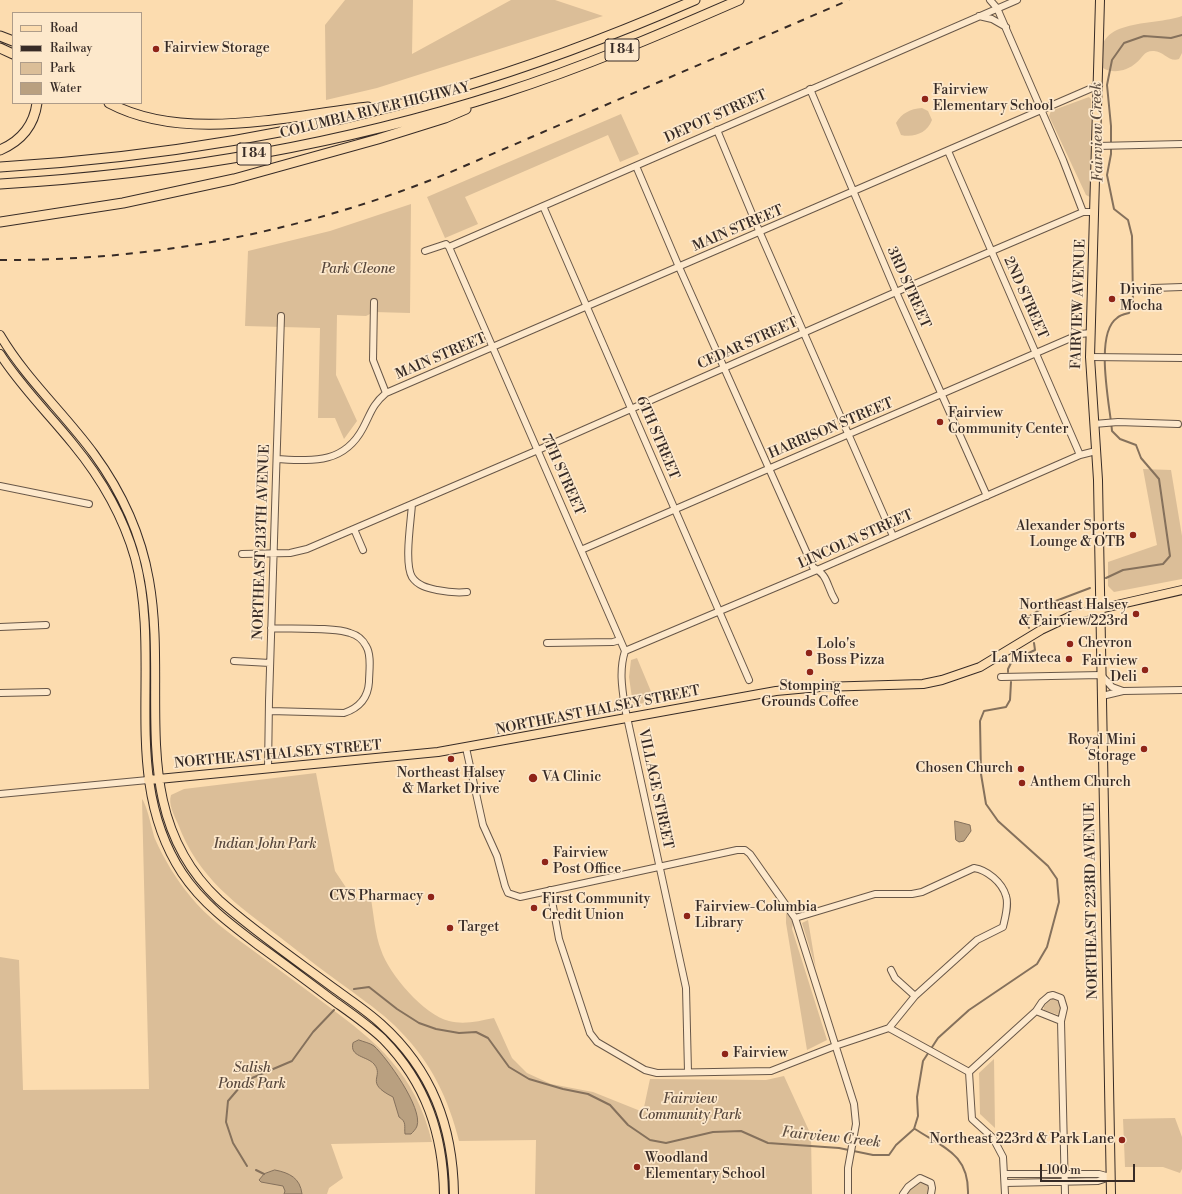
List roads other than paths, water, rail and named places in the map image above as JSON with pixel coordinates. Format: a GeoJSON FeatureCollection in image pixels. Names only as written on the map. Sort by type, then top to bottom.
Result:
{"type":"FeatureCollection","features":[{"type":"Feature","properties":{"kind":"highway","name":"COLUMBIA RIVER HIGHWAY"},"geometry":{"type":"LineString","coordinates":[[0,167],[108,157],[232,140],[307,126],[405,103],[486,80],[560,55],[629,29],[696,0]]}},
{"type":"Feature","properties":{"kind":"highway","name":"COLUMBIA RIVER HIGHWAY"},"geometry":{"type":"LineString","coordinates":[[0,184],[137,172],[260,153],[381,127],[502,94],[605,57],[739,0]]}},
{"type":"Feature","properties":{"kind":"highway"},"geometry":{"type":"LineString","coordinates":[[0,36],[12,41]]}},
{"type":"Feature","properties":{"kind":"highway"},"geometry":{"type":"LineString","coordinates":[[0,48],[12,54]]}},
{"type":"Feature","properties":{"kind":"highway"},"geometry":{"type":"LineString","coordinates":[[1,222],[123,203],[241,177],[445,118],[502,94]]}},
{"type":"Feature","properties":{"kind":"highway"},"geometry":{"type":"LineString","coordinates":[[111,104],[151,120],[196,124],[261,120],[405,103]]}},
{"type":"Feature","properties":{"kind":"highway"},"geometry":{"type":"LineString","coordinates":[[0,150],[9,146],[24,133],[33,118],[36,104]]}},
{"type":"Feature","properties":{"kind":"main road","name":"FAIRVIEW AVENUE"},"geometry":{"type":"LineString","coordinates":[[1100,0],[1099,85],[1091,333],[1094,357],[1094,424],[1100,608]]}},
{"type":"Feature","properties":{"kind":"main road"},"geometry":{"type":"LineString","coordinates":[[0,335],[24,372],[93,453],[121,496],[135,527],[145,560],[153,609],[158,779],[160,794],[172,833],[186,859],[207,889],[231,911],[379,1022],[396,1038],[414,1060],[431,1089],[445,1123],[453,1163],[454,1194]]}},
{"type":"Feature","properties":{"kind":"main road"},"geometry":{"type":"LineString","coordinates":[[0,354],[17,378],[74,445],[95,473],[112,499],[128,536],[137,569],[143,605],[146,764],[148,780],[154,810],[167,847],[190,883],[204,900],[236,928],[370,1028],[404,1063],[424,1097],[435,1126],[443,1162],[444,1194]]}},
{"type":"Feature","properties":{"kind":"main road","name":"NORTHEAST HALSEY STREET"},"geometry":{"type":"LineString","coordinates":[[148,780],[408,756],[466,748],[776,691],[825,687],[917,684],[942,680],[980,667],[1051,624],[1073,615],[1182,590]]}},
{"type":"Feature","properties":{"kind":"main road","name":"NORTHEAST 223RD AVENUE"},"geometry":{"type":"LineString","coordinates":[[1100,608],[1110,1194]]}},
{"type":"Feature","properties":{"kind":"street"},"geometry":{"type":"LineString","coordinates":[[990,0],[997,8],[1006,27],[1084,212]]}},
{"type":"Feature","properties":{"kind":"street","name":"DEPOT STREET"},"geometry":{"type":"LineString","coordinates":[[425,251],[442,244],[449,247],[978,16],[1018,0]]}},
{"type":"Feature","properties":{"kind":"street"},"geometry":{"type":"LineString","coordinates":[[978,16],[992,19],[1006,27]]}},
{"type":"Feature","properties":{"kind":"street","name":"MAIN STREET"},"geometry":{"type":"LineString","coordinates":[[386,393],[679,268],[1099,85]]}},
{"type":"Feature","properties":{"kind":"street","name":"3RD STREET"},"geometry":{"type":"LineString","coordinates":[[810,89],[896,292],[987,496]]}},
{"type":"Feature","properties":{"kind":"street"},"geometry":{"type":"LineString","coordinates":[[717,130],[760,233],[893,536]]}},
{"type":"Feature","properties":{"kind":"street"},"geometry":{"type":"LineString","coordinates":[[1097,146],[1182,144]]}},
{"type":"Feature","properties":{"kind":"street","name":"2ND STREET"},"geometry":{"type":"LineString","coordinates":[[948,151],[1080,455]]}},
{"type":"Feature","properties":{"kind":"street"},"geometry":{"type":"LineString","coordinates":[[636,166],[679,268],[813,567],[824,575],[829,590],[835,600]]}},
{"type":"Feature","properties":{"kind":"street","name":"6TH STREET"},"geometry":{"type":"LineString","coordinates":[[543,206],[749,680]]}},
{"type":"Feature","properties":{"kind":"street","name":"CEDAR STREET"},"geometry":{"type":"LineString","coordinates":[[242,554],[290,553],[307,549],[538,450],[896,292],[1084,212],[1095,212]]}},
{"type":"Feature","properties":{"kind":"street","name":"7TH STREET"},"geometry":{"type":"LineString","coordinates":[[449,247],[625,651]]}},
{"type":"Feature","properties":{"kind":"street"},"geometry":{"type":"LineString","coordinates":[[1153,288],[1182,287]]}},
{"type":"Feature","properties":{"kind":"street"},"geometry":{"type":"LineString","coordinates":[[278,459],[318,460],[339,453],[356,438],[374,405],[386,393],[373,360],[374,302]]}},
{"type":"Feature","properties":{"kind":"street","name":"NORTHEAST 213TH AVENUE"},"geometry":{"type":"LineString","coordinates":[[268,769],[281,316]]}},
{"type":"Feature","properties":{"kind":"street","name":"HARRISON STREET"},"geometry":{"type":"LineString","coordinates":[[581,550],[1080,334],[1091,333]]}},
{"type":"Feature","properties":{"kind":"street"},"geometry":{"type":"LineString","coordinates":[[1094,357],[1182,358]]}},
{"type":"Feature","properties":{"kind":"street"},"geometry":{"type":"LineString","coordinates":[[1094,424],[1107,422],[1178,424]]}},
{"type":"Feature","properties":{"kind":"street","name":"LINCOLN STREET"},"geometry":{"type":"LineString","coordinates":[[625,651],[817,570],[1080,455],[1096,451]]}},
{"type":"Feature","properties":{"kind":"street"},"geometry":{"type":"LineString","coordinates":[[0,486],[89,504]]}},
{"type":"Feature","properties":{"kind":"street"},"geometry":{"type":"LineString","coordinates":[[412,504],[409,552],[412,576],[420,585],[428,588],[454,593],[467,592]]}},
{"type":"Feature","properties":{"kind":"street"},"geometry":{"type":"LineString","coordinates":[[354,529],[363,550]]}},
{"type":"Feature","properties":{"kind":"street"},"geometry":{"type":"LineString","coordinates":[[0,627],[46,625]]}},
{"type":"Feature","properties":{"kind":"street"},"geometry":{"type":"LineString","coordinates":[[270,711],[344,713],[352,710],[364,700],[367,693],[369,674],[367,647],[362,641],[352,634],[341,631],[271,628]]}},
{"type":"Feature","properties":{"kind":"street"},"geometry":{"type":"LineString","coordinates":[[547,643],[613,642],[620,640]]}},
{"type":"Feature","properties":{"kind":"street"},"geometry":{"type":"LineString","coordinates":[[625,651],[621,668],[621,679],[628,718]]}},
{"type":"Feature","properties":{"kind":"street"},"geometry":{"type":"LineString","coordinates":[[234,661],[270,663]]}},
{"type":"Feature","properties":{"kind":"street"},"geometry":{"type":"LineString","coordinates":[[1002,677],[1101,675],[1112,687],[1123,691]]}},
{"type":"Feature","properties":{"kind":"street"},"geometry":{"type":"LineString","coordinates":[[1102,696],[1123,691],[1182,690]]}},
{"type":"Feature","properties":{"kind":"street"},"geometry":{"type":"LineString","coordinates":[[0,693],[47,692]]}},
{"type":"Feature","properties":{"kind":"street","name":"VILLAGE STREET"},"geometry":{"type":"LineString","coordinates":[[628,718],[686,988],[688,1072]]}},
{"type":"Feature","properties":{"kind":"street"},"geometry":{"type":"LineString","coordinates":[[466,748],[483,825],[497,856],[504,886],[508,893],[520,897],[737,850],[745,850],[750,854],[794,918],[856,1114],[856,1124],[849,1158],[848,1194]]}},
{"type":"Feature","properties":{"kind":"street","name":"NORTHEAST HALSEY STREET"},"geometry":{"type":"LineString","coordinates":[[0,794],[148,780]]}},
{"type":"Feature","properties":{"kind":"street"},"geometry":{"type":"LineString","coordinates":[[550,890],[559,939],[590,1032],[597,1042],[645,1070],[657,1073],[772,1071],[835,1046],[889,1028],[915,996],[976,940],[1002,927],[1007,908],[1006,896],[996,880],[982,869],[974,868],[922,892],[912,894],[875,894],[794,918]]}},
{"type":"Feature","properties":{"kind":"street"},"geometry":{"type":"LineString","coordinates":[[891,970],[895,978],[915,996]]}},
{"type":"Feature","properties":{"kind":"street"},"geometry":{"type":"LineString","coordinates":[[969,1072],[1036,1011],[1049,996],[1057,996],[1064,1002],[1061,1021],[1064,1194]]}},
{"type":"Feature","properties":{"kind":"street"},"geometry":{"type":"LineString","coordinates":[[1036,1011],[1061,1021]]}},
{"type":"Feature","properties":{"kind":"street"},"geometry":{"type":"LineString","coordinates":[[889,1028],[969,1072]]}},
{"type":"Feature","properties":{"kind":"street"},"geometry":{"type":"LineString","coordinates":[[969,1072],[972,1119],[992,1138],[1003,1157],[1005,1194]]}},
{"type":"Feature","properties":{"kind":"street"},"geometry":{"type":"LineString","coordinates":[[1005,1174],[1099,1174],[1110,1177]]}},
{"type":"Feature","properties":{"kind":"street"},"geometry":{"type":"LineString","coordinates":[[1005,1183],[1098,1181],[1110,1177]]}},
{"type":"Feature","properties":{"kind":"street"},"geometry":{"type":"LineString","coordinates":[[903,1194],[908,1187],[920,1178],[928,1181],[932,1185],[931,1194]]}},
{"type":"Feature","properties":{"kind":"water"},"geometry":{"type":"Polygon","coordinates":[[[955,821],[970,825],[971,831],[964,841],[959,842],[956,840],[955,821]]]}},
{"type":"Feature","properties":{"kind":"water"},"geometry":{"type":"Polygon","coordinates":[[[359,1040],[369,1043],[380,1052],[403,1084],[415,1108],[417,1118],[417,1126],[411,1134],[405,1134],[405,1124],[399,1117],[393,1097],[379,1087],[376,1080],[377,1069],[374,1064],[356,1054],[352,1048],[353,1043],[359,1040]]]}},
{"type":"Feature","properties":{"kind":"water"},"geometry":{"type":"Polygon","coordinates":[[[275,1170],[290,1175],[297,1180],[302,1194],[284,1194],[285,1191],[283,1186],[261,1182],[259,1180],[264,1174],[275,1170]]]}},
{"type":"Feature","properties":{"kind":"waterway","name":"Fairview Creek"},"geometry":{"type":"LineString","coordinates":[[1106,578],[1123,570],[1163,564],[1170,556],[1159,479],[1141,458],[1136,445],[1120,439],[1112,431],[1105,371],[1106,339],[1110,326],[1118,317],[1129,313],[1133,303],[1132,236],[1128,220],[1114,209],[1107,175],[1111,154],[1111,126],[1107,85],[1112,60],[1124,43],[1144,36],[1171,38],[1182,35]]}},
{"type":"Feature","properties":{"kind":"waterway","name":"Fairview Creek"},"geometry":{"type":"LineString","coordinates":[[1029,628],[1026,618],[1053,602],[1090,588]]}},
{"type":"Feature","properties":{"kind":"waterway","name":"Fairview Creek"},"geometry":{"type":"LineString","coordinates":[[1008,672],[1012,661],[1035,650],[1034,643]]}},
{"type":"Feature","properties":{"kind":"waterway","name":"Fairview Creek"},"geometry":{"type":"LineString","coordinates":[[354,989],[369,987],[397,1009],[419,1023],[436,1029],[459,1033],[476,1032],[488,1038],[509,1067],[529,1079],[563,1089],[588,1094],[610,1105],[628,1125],[650,1140],[666,1143],[713,1132],[741,1131],[768,1143],[839,1148],[873,1155],[889,1155],[896,1145],[914,1129],[918,1116],[917,1097],[923,1061],[938,1038],[969,1010],[1037,964],[1047,947],[1059,902],[1057,879],[1048,866],[998,821],[986,804],[981,774],[980,721],[984,711],[1006,707],[1010,700],[1011,682]]}},
{"type":"Feature","properties":{"kind":"waterway","name":"Fairview Creek"},"geometry":{"type":"LineString","coordinates":[[247,1166],[233,1143],[226,1122],[228,1101],[245,1081],[292,1061],[313,1032],[334,1010]]}},
{"type":"Feature","properties":{"kind":"waterway"},"geometry":{"type":"LineString","coordinates":[[915,1129],[945,1147],[959,1161],[964,1170],[968,1194]]}},
{"type":"Feature","properties":{"kind":"waterway","name":"Fairview Creek"},"geometry":{"type":"LineString","coordinates":[[256,1170],[264,1174]]}},
{"type":"Feature","properties":{"kind":"railway"},"geometry":{"type":"LineString","coordinates":[[0,260],[58,259],[171,249],[283,227],[338,212],[446,174],[849,0]]}},
{"type":"Feature","properties":{"kind":"place","name":"Fairview Storage"},"geometry":{"type":"Point","coordinates":[156,49]}},
{"type":"Feature","properties":{"kind":"place","name":"Fairview Elementary School"},"geometry":{"type":"Point","coordinates":[925,99]}},
{"type":"Feature","properties":{"kind":"place","name":"Divine Mocha"},"geometry":{"type":"Point","coordinates":[1112,299]}},
{"type":"Feature","properties":{"kind":"place","name":"Fairview Community Center"},"geometry":{"type":"Point","coordinates":[940,422]}},
{"type":"Feature","properties":{"kind":"place","name":"Alexander Sports Lounge & OTB"},"geometry":{"type":"Point","coordinates":[1133,535]}},
{"type":"Feature","properties":{"kind":"place","name":"Northeast Halsey & Fairview/223rd"},"geometry":{"type":"Point","coordinates":[1136,614]}},
{"type":"Feature","properties":{"kind":"place","name":"Chevron"},"geometry":{"type":"Point","coordinates":[1070,644]}},
{"type":"Feature","properties":{"kind":"place","name":"Lolo's Boss Pizza"},"geometry":{"type":"Point","coordinates":[809,653]}},
{"type":"Feature","properties":{"kind":"place","name":"La Mixteca"},"geometry":{"type":"Point","coordinates":[1069,659]}},
{"type":"Feature","properties":{"kind":"place","name":"Fairview Deli"},"geometry":{"type":"Point","coordinates":[1145,670]}},
{"type":"Feature","properties":{"kind":"place","name":"Stomping Grounds Coffee"},"geometry":{"type":"Point","coordinates":[810,672]}},
{"type":"Feature","properties":{"kind":"place","name":"Royal Mini Storage"},"geometry":{"type":"Point","coordinates":[1144,749]}},
{"type":"Feature","properties":{"kind":"place","name":"Northeast Halsey & Market Drive"},"geometry":{"type":"Point","coordinates":[451,759]}},
{"type":"Feature","properties":{"kind":"place","name":"Chosen Church"},"geometry":{"type":"Point","coordinates":[1021,769]}},
{"type":"Feature","properties":{"kind":"place","name":"VA Clinic"},"geometry":{"type":"Point","coordinates":[533,778]}},
{"type":"Feature","properties":{"kind":"place","name":"Anthem Church"},"geometry":{"type":"Point","coordinates":[1022,783]}},
{"type":"Feature","properties":{"kind":"place","name":"Fairview Post Office"},"geometry":{"type":"Point","coordinates":[545,862]}},
{"type":"Feature","properties":{"kind":"place","name":"CVS Pharmacy"},"geometry":{"type":"Point","coordinates":[431,897]}},
{"type":"Feature","properties":{"kind":"place","name":"First Community Credit Union"},"geometry":{"type":"Point","coordinates":[534,908]}},
{"type":"Feature","properties":{"kind":"place","name":"Fairview-Columbia Library"},"geometry":{"type":"Point","coordinates":[687,916]}},
{"type":"Feature","properties":{"kind":"place","name":"Target"},"geometry":{"type":"Point","coordinates":[450,928]}},
{"type":"Feature","properties":{"kind":"place","name":"Fairview"},"geometry":{"type":"Point","coordinates":[725,1054]}},
{"type":"Feature","properties":{"kind":"place","name":"Northeast 223rd & Park Lane"},"geometry":{"type":"Point","coordinates":[1122,1140]}},
{"type":"Feature","properties":{"kind":"place","name":"Woodland Elementary School"},"geometry":{"type":"Point","coordinates":[637,1167]}},
{"type":"Feature","properties":{"kind":"park label","name":"Park Cleone"},"geometry":{"type":"Point","coordinates":[358,270]}},
{"type":"Feature","properties":{"kind":"park label","name":"Indian John Park"},"geometry":{"type":"Point","coordinates":[265,845]}},
{"type":"Feature","properties":{"kind":"park label","name":"Salish Ponds Park"},"geometry":{"type":"Point","coordinates":[252,1078]}},
{"type":"Feature","properties":{"kind":"park label","name":"Fairview Community Park"},"geometry":{"type":"Point","coordinates":[690,1108]}}]}
